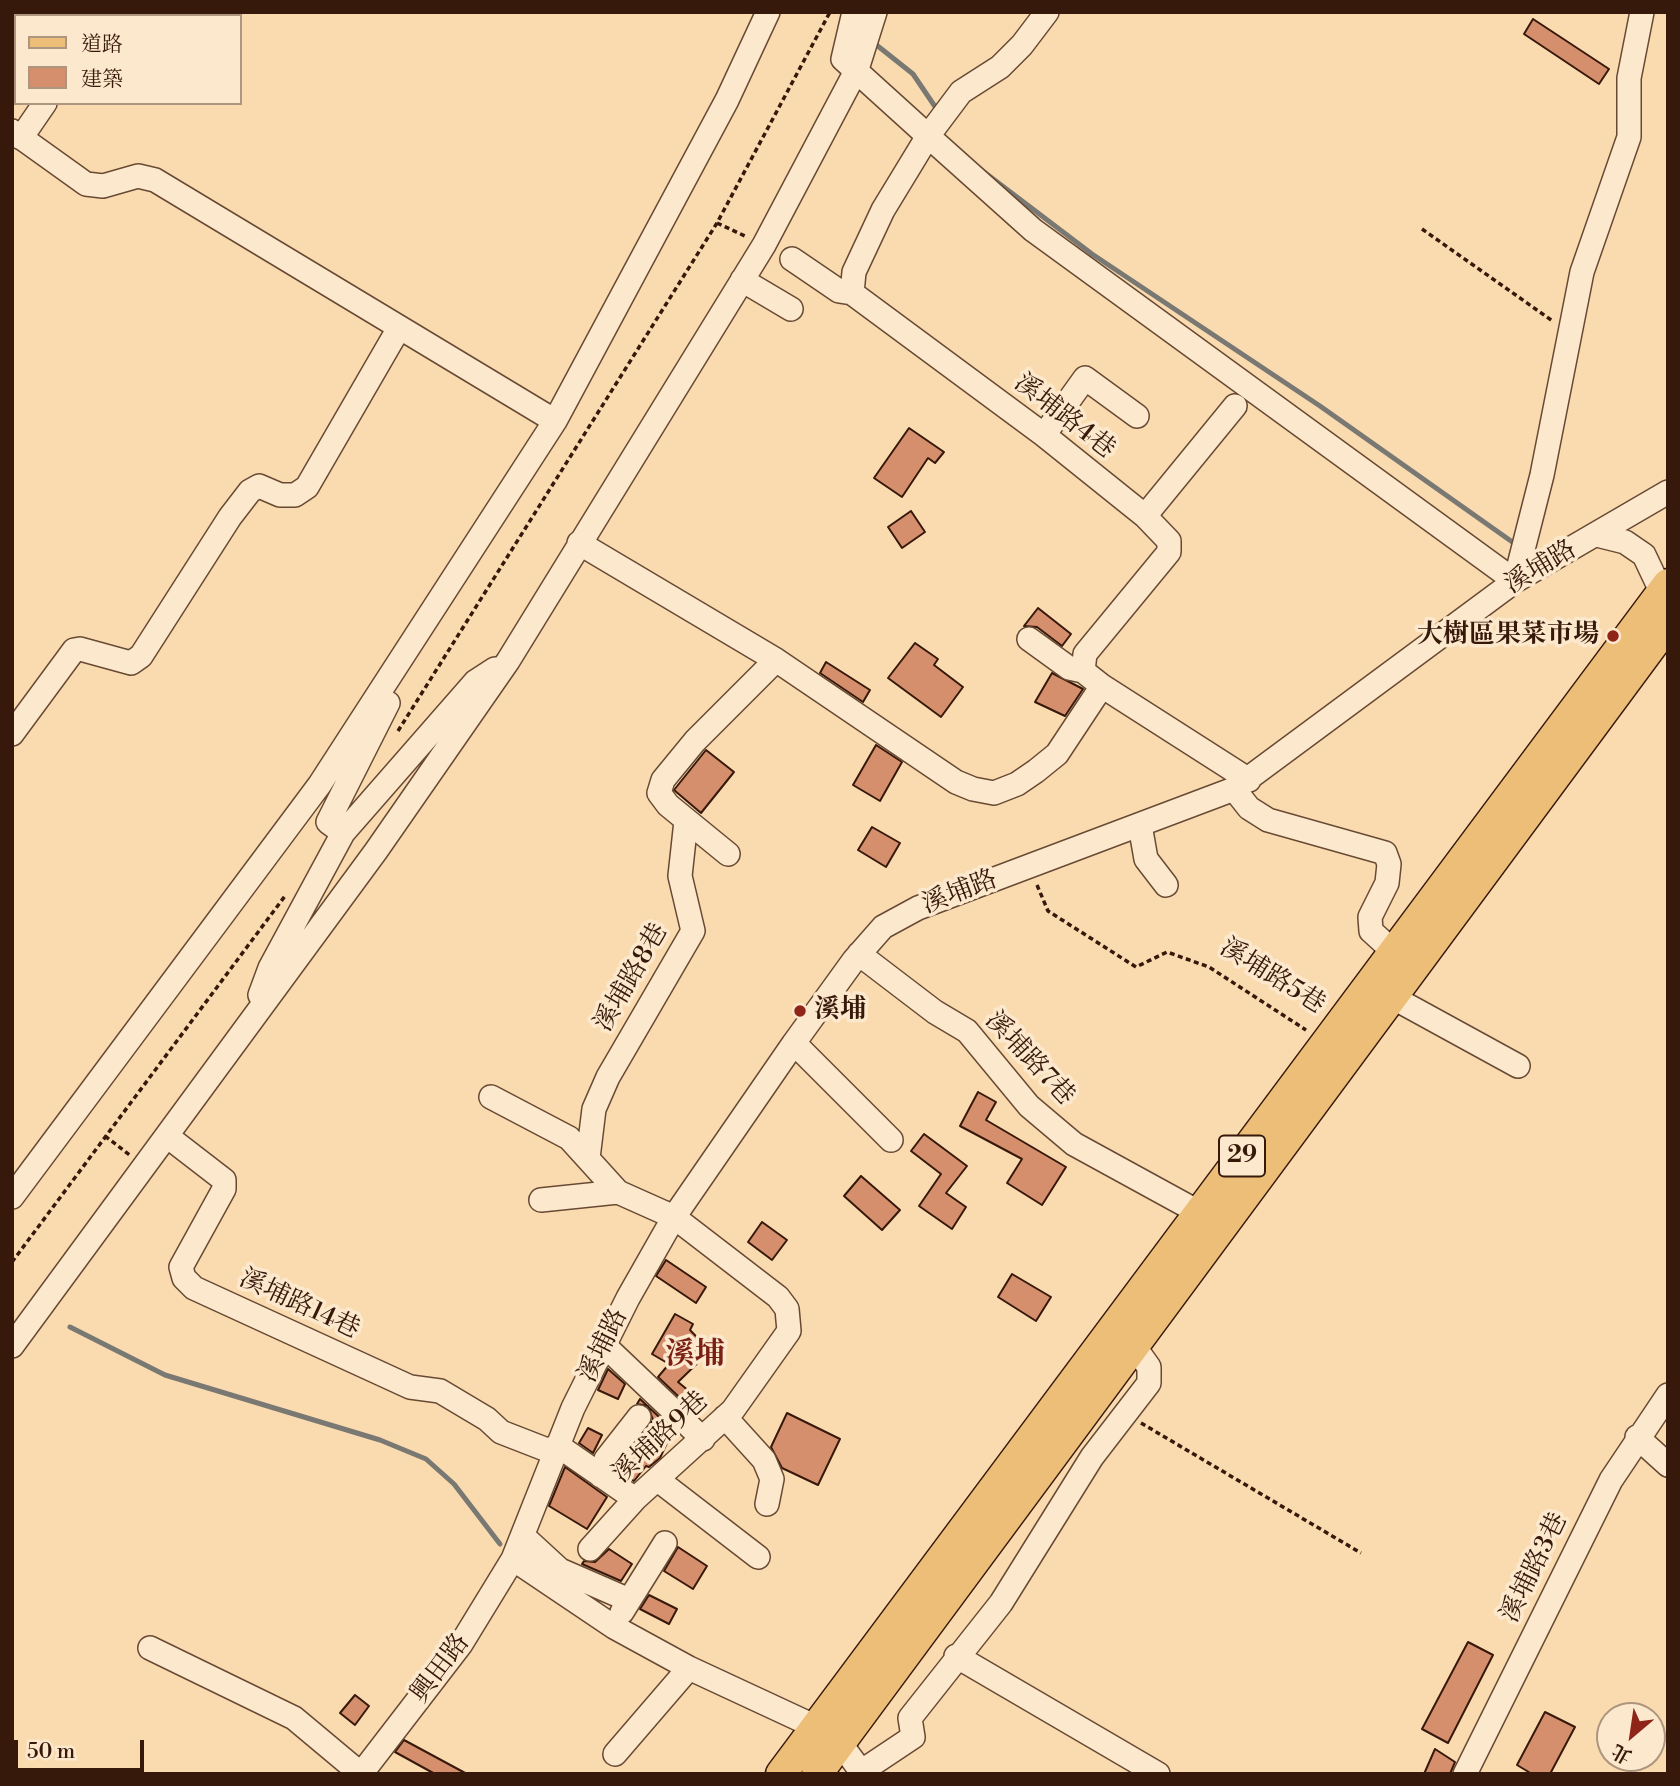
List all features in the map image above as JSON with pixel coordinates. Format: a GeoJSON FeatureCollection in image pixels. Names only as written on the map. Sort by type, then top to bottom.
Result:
{"type":"FeatureCollection","features":[{"type":"Feature","properties":{"kind":"main road","name":"29"},"geometry":{"type":"LineString","coordinates":[[817,1774],[828,1735],[1200,1213],[1665,589]]}},
{"type":"Feature","properties":{"kind":"main road","name":"29"},"geometry":{"type":"LineString","coordinates":[[781,1774],[828,1735],[1134,1346],[1668,624]]}},
{"type":"Feature","properties":{"kind":"street"},"geometry":{"type":"LineString","coordinates":[[12,1197],[320,784],[555,421],[727,100],[768,12]]}},
{"type":"Feature","properties":{"kind":"street"},"geometry":{"type":"LineString","coordinates":[[854,12],[843,59],[1033,230],[1515,581],[1542,475],[1582,272],[1629,137],[1629,78],[1642,12]]}},
{"type":"Feature","properties":{"kind":"street"},"geometry":{"type":"LineString","coordinates":[[12,1346],[376,851],[508,661],[764,245],[857,69],[876,12]]}},
{"type":"Feature","properties":{"kind":"street"},"geometry":{"type":"LineString","coordinates":[[852,293],[854,272],[883,210],[928,136],[961,92],[1000,67],[1022,45],[1047,12]]}},
{"type":"Feature","properties":{"kind":"street"},"geometry":{"type":"LineString","coordinates":[[42,105],[17,135],[86,184],[103,186],[138,176],[155,180],[555,421]]}},
{"type":"Feature","properties":{"kind":"street","name":"溪埔路4巷"},"geometry":{"type":"LineString","coordinates":[[792,259],[839,291],[852,293],[1044,435],[1144,516],[1170,541],[1168,552],[1085,654],[1083,671]]}},
{"type":"Feature","properties":{"kind":"street"},"geometry":{"type":"LineString","coordinates":[[742,280],[791,309]]}},
{"type":"Feature","properties":{"kind":"street"},"geometry":{"type":"LineString","coordinates":[[12,734],[74,650],[80,649],[131,663],[141,656],[230,517],[250,491],[259,486],[280,495],[295,495],[307,487],[399,328]]}},
{"type":"Feature","properties":{"kind":"street"},"geometry":{"type":"LineString","coordinates":[[1044,435],[1085,378],[1137,416]]}},
{"type":"Feature","properties":{"kind":"street"},"geometry":{"type":"LineString","coordinates":[[1144,516],[1235,406]]}},
{"type":"Feature","properties":{"kind":"street","name":"溪埔路"},"geometry":{"type":"LineString","coordinates":[[513,1559],[556,1449],[604,1345],[674,1217],[794,1043],[859,954],[883,927],[918,908],[1242,785],[1515,581],[1668,492]]}},
{"type":"Feature","properties":{"kind":"street"},"geometry":{"type":"LineString","coordinates":[[1597,535],[1625,542],[1644,555],[1665,589]]}},
{"type":"Feature","properties":{"kind":"street"},"geometry":{"type":"LineString","coordinates":[[579,543],[776,660],[956,782],[994,793],[1017,784],[1057,754],[1102,687]]}},
{"type":"Feature","properties":{"kind":"street"},"geometry":{"type":"LineString","coordinates":[[343,833],[328,822],[404,671],[417,636]]}},
{"type":"Feature","properties":{"kind":"street"},"geometry":{"type":"LineString","coordinates":[[1029,639],[1056,659],[1083,671],[1242,785],[1249,808],[1268,820],[1385,853],[1390,863],[1387,883],[1370,917],[1371,931],[1394,952]]}},
{"type":"Feature","properties":{"kind":"street"},"geometry":{"type":"LineString","coordinates":[[728,854],[686,821],[659,793],[663,780],[695,741],[776,660]]}},
{"type":"Feature","properties":{"kind":"street"},"geometry":{"type":"LineString","coordinates":[[252,1018],[270,968],[343,833],[475,682],[508,661]]}},
{"type":"Feature","properties":{"kind":"street","name":"溪埔路8巷"},"geometry":{"type":"LineString","coordinates":[[588,1158],[594,1109],[608,1077],[693,931],[680,876],[686,821]]}},
{"type":"Feature","properties":{"kind":"street"},"geometry":{"type":"LineString","coordinates":[[1140,825],[1146,859],[1166,884]]}},
{"type":"Feature","properties":{"kind":"street","name":"溪埔路7巷"},"geometry":{"type":"LineString","coordinates":[[859,954],[935,1012],[967,1031],[1029,1106],[1074,1144],[1200,1213]]}},
{"type":"Feature","properties":{"kind":"street"},"geometry":{"type":"LineString","coordinates":[[1392,997],[1518,1066]]}},
{"type":"Feature","properties":{"kind":"street"},"geometry":{"type":"LineString","coordinates":[[794,1043],[891,1140]]}},
{"type":"Feature","properties":{"kind":"street"},"geometry":{"type":"LineString","coordinates":[[491,1097],[569,1138],[618,1192]]}},
{"type":"Feature","properties":{"kind":"street","name":"溪埔路14巷"},"geometry":{"type":"LineString","coordinates":[[167,1136],[224,1180],[223,1189],[181,1267],[184,1278],[194,1288],[410,1387],[440,1391],[487,1419],[501,1432],[556,1449]]}},
{"type":"Feature","properties":{"kind":"street"},"geometry":{"type":"LineString","coordinates":[[541,1200],[618,1192]]}},
{"type":"Feature","properties":{"kind":"street","name":"溪埔路9巷"},"geometry":{"type":"LineString","coordinates":[[590,1549],[635,1499],[704,1439],[725,1417],[789,1331],[787,1309],[778,1297],[674,1217],[618,1192]]}},
{"type":"Feature","properties":{"kind":"street"},"geometry":{"type":"LineString","coordinates":[[604,1345],[704,1439]]}},
{"type":"Feature","properties":{"kind":"street"},"geometry":{"type":"LineString","coordinates":[[523,1536],[560,1570],[689,1668],[828,1735],[862,1772],[914,1737],[910,1718],[1001,1602],[1092,1457],[1149,1383],[1149,1367],[1134,1346]]}},
{"type":"Feature","properties":{"kind":"street","name":"溪埔路3巷"},"geometry":{"type":"LineString","coordinates":[[1465,1774],[1611,1480],[1637,1437],[1668,1395]]}},
{"type":"Feature","properties":{"kind":"street"},"geometry":{"type":"LineString","coordinates":[[601,1476],[606,1459],[639,1417]]}},
{"type":"Feature","properties":{"kind":"street"},"geometry":{"type":"LineString","coordinates":[[725,1417],[764,1460],[772,1479],[767,1504]]}},
{"type":"Feature","properties":{"kind":"street"},"geometry":{"type":"LineString","coordinates":[[1637,1437],[1668,1465]]}},
{"type":"Feature","properties":{"kind":"street"},"geometry":{"type":"LineString","coordinates":[[556,1449],[635,1499]]}},
{"type":"Feature","properties":{"kind":"street"},"geometry":{"type":"LineString","coordinates":[[658,1480],[758,1557]]}},
{"type":"Feature","properties":{"kind":"street"},"geometry":{"type":"LineString","coordinates":[[621,1614],[665,1543]]}},
{"type":"Feature","properties":{"kind":"street"},"geometry":{"type":"LineString","coordinates":[[513,1559],[621,1614]]}},
{"type":"Feature","properties":{"kind":"street","name":"興田路"},"geometry":{"type":"LineString","coordinates":[[361,1774],[461,1644],[513,1559]]}},
{"type":"Feature","properties":{"kind":"street"},"geometry":{"type":"LineString","coordinates":[[150,1648],[294,1717],[361,1774]]}},
{"type":"Feature","properties":{"kind":"street"},"geometry":{"type":"LineString","coordinates":[[957,1656],[1158,1774]]}},
{"type":"Feature","properties":{"kind":"street"},"geometry":{"type":"LineString","coordinates":[[615,1754],[689,1668]]}},
{"type":"Feature","properties":{"kind":"path"},"geometry":{"type":"LineString","coordinates":[[393,738],[717,223],[830,12]]}},
{"type":"Feature","properties":{"kind":"path"},"geometry":{"type":"LineString","coordinates":[[717,223],[764,245]]}},
{"type":"Feature","properties":{"kind":"path"},"geometry":{"type":"LineString","coordinates":[[1422,229],[1570,334]]}},
{"type":"Feature","properties":{"kind":"path","name":"溪埔路5巷"},"geometry":{"type":"LineString","coordinates":[[1029,866],[1048,911],[1136,967],[1167,952],[1209,967],[1326,1043]]}},
{"type":"Feature","properties":{"kind":"path"},"geometry":{"type":"LineString","coordinates":[[12,1262],[286,894]]}},
{"type":"Feature","properties":{"kind":"path"},"geometry":{"type":"LineString","coordinates":[[105,1136],[146,1167]]}},
{"type":"Feature","properties":{"kind":"path"},"geometry":{"type":"LineString","coordinates":[[1124,1413],[1361,1553]]}},
{"type":"Feature","properties":{"kind":"building"},"geometry":{"type":"Polygon","coordinates":[[[1533,19],[1609,69],[1599,84],[1524,34],[1533,19]]]}},
{"type":"Feature","properties":{"kind":"building"},"geometry":{"type":"Polygon","coordinates":[[[909,428],[944,452],[935,463],[928,458],[902,497],[874,478],[909,428]]]}},
{"type":"Feature","properties":{"kind":"building"},"geometry":{"type":"Polygon","coordinates":[[[911,511],[925,532],[902,548],[888,527],[911,511]]]}},
{"type":"Feature","properties":{"kind":"building"},"geometry":{"type":"Polygon","coordinates":[[[1038,608],[1071,634],[1062,646],[1037,627],[1024,626],[1038,608]]]}},
{"type":"Feature","properties":{"kind":"building"},"geometry":{"type":"Polygon","coordinates":[[[915,643],[938,659],[934,665],[963,687],[941,717],[888,678],[915,643]]]}},
{"type":"Feature","properties":{"kind":"building"},"geometry":{"type":"Polygon","coordinates":[[[826,662],[870,690],[863,702],[820,673],[826,662]]]}},
{"type":"Feature","properties":{"kind":"building"},"geometry":{"type":"Polygon","coordinates":[[[1052,673],[1083,689],[1065,716],[1035,702],[1052,673]]]}},
{"type":"Feature","properties":{"kind":"building"},"geometry":{"type":"Polygon","coordinates":[[[876,745],[902,762],[880,801],[853,785],[876,745]]]}},
{"type":"Feature","properties":{"kind":"building"},"geometry":{"type":"Polygon","coordinates":[[[706,750],[734,772],[701,813],[674,790],[706,750]]]}},
{"type":"Feature","properties":{"kind":"building"},"geometry":{"type":"Polygon","coordinates":[[[872,827],[900,843],[886,867],[858,850],[872,827]]]}},
{"type":"Feature","properties":{"kind":"building"},"geometry":{"type":"Polygon","coordinates":[[[978,1092],[996,1102],[986,1120],[1066,1167],[1042,1205],[1007,1183],[1022,1159],[960,1126],[978,1092]]]}},
{"type":"Feature","properties":{"kind":"building"},"geometry":{"type":"Polygon","coordinates":[[[924,1134],[967,1166],[946,1193],[966,1207],[952,1229],[919,1206],[941,1174],[911,1151],[924,1134]]]}},
{"type":"Feature","properties":{"kind":"building"},"geometry":{"type":"Polygon","coordinates":[[[861,1176],[900,1210],[882,1230],[844,1196],[861,1176]]]}},
{"type":"Feature","properties":{"kind":"building"},"geometry":{"type":"Polygon","coordinates":[[[762,1222],[787,1240],[772,1260],[748,1242],[762,1222]]]}},
{"type":"Feature","properties":{"kind":"building"},"geometry":{"type":"Polygon","coordinates":[[[666,1260],[706,1287],[696,1303],[656,1276],[666,1260]]]}},
{"type":"Feature","properties":{"kind":"building"},"geometry":{"type":"Polygon","coordinates":[[[1012,1274],[1051,1297],[1036,1321],[998,1297],[1012,1274]]]}},
{"type":"Feature","properties":{"kind":"building"},"geometry":{"type":"Polygon","coordinates":[[[675,1314],[693,1324],[690,1330],[710,1351],[678,1382],[706,1405],[698,1415],[658,1377],[669,1364],[652,1354],[675,1314]]]}},
{"type":"Feature","properties":{"kind":"building"},"geometry":{"type":"Polygon","coordinates":[[[608,1369],[625,1384],[618,1399],[598,1390],[608,1369]]]}},
{"type":"Feature","properties":{"kind":"building"},"geometry":{"type":"Polygon","coordinates":[[[648,1407],[673,1430],[660,1458],[649,1467],[646,1466],[634,1481],[617,1470],[653,1420],[648,1407]]]}},
{"type":"Feature","properties":{"kind":"building"},"geometry":{"type":"Polygon","coordinates":[[[787,1413],[840,1439],[818,1485],[782,1468],[771,1447],[787,1413]]]}},
{"type":"Feature","properties":{"kind":"building"},"geometry":{"type":"Polygon","coordinates":[[[588,1428],[602,1435],[593,1453],[579,1443],[588,1428]]]}},
{"type":"Feature","properties":{"kind":"building"},"geometry":{"type":"Polygon","coordinates":[[[565,1467],[607,1497],[587,1529],[549,1506],[565,1467]]]}},
{"type":"Feature","properties":{"kind":"building"},"geometry":{"type":"Polygon","coordinates":[[[678,1547],[707,1566],[693,1589],[664,1571],[678,1547]]]}},
{"type":"Feature","properties":{"kind":"building"},"geometry":{"type":"Polygon","coordinates":[[[609,1549],[632,1564],[621,1581],[582,1564],[584,1561],[595,1562],[609,1549]]]}},
{"type":"Feature","properties":{"kind":"building"},"geometry":{"type":"Polygon","coordinates":[[[649,1595],[677,1609],[669,1624],[640,1609],[649,1595]]]}},
{"type":"Feature","properties":{"kind":"building"},"geometry":{"type":"Polygon","coordinates":[[[1468,1642],[1493,1655],[1448,1743],[1422,1729],[1468,1642]]]}},
{"type":"Feature","properties":{"kind":"building"},"geometry":{"type":"Polygon","coordinates":[[[355,1695],[369,1706],[355,1725],[340,1713],[355,1695]]]}},
{"type":"Feature","properties":{"kind":"building"},"geometry":{"type":"Polygon","coordinates":[[[1545,1712],[1575,1727],[1550,1774],[1532,1774],[1517,1765],[1545,1712]]]}},
{"type":"Feature","properties":{"kind":"building"},"geometry":{"type":"Polygon","coordinates":[[[404,1740],[467,1774],[435,1774],[395,1752],[404,1740]]]}},
{"type":"Feature","properties":{"kind":"building"},"geometry":{"type":"Polygon","coordinates":[[[1435,1749],[1455,1762],[1450,1774],[1424,1774],[1435,1749]]]}},
{"type":"Feature","properties":{"kind":"waterway"},"geometry":{"type":"LineString","coordinates":[[874,43],[913,74],[938,111]]}},
{"type":"Feature","properties":{"kind":"waterway"},"geometry":{"type":"LineString","coordinates":[[980,169],[1092,254],[1320,406],[1518,546]]}},
{"type":"Feature","properties":{"kind":"waterway"},"geometry":{"type":"LineString","coordinates":[[70,1327],[165,1375],[380,1440],[426,1459],[454,1484],[500,1544]]}},
{"type":"Feature","properties":{"kind":"place","name":"大樹區果菜市場"},"geometry":{"type":"Point","coordinates":[1613,636]}},
{"type":"Feature","properties":{"kind":"place","name":"溪埔"},"geometry":{"type":"Point","coordinates":[800,1011]}},
{"type":"Feature","properties":{"kind":"district","name":"溪埔"},"geometry":{"type":"Point","coordinates":[695,1356]}}]}
